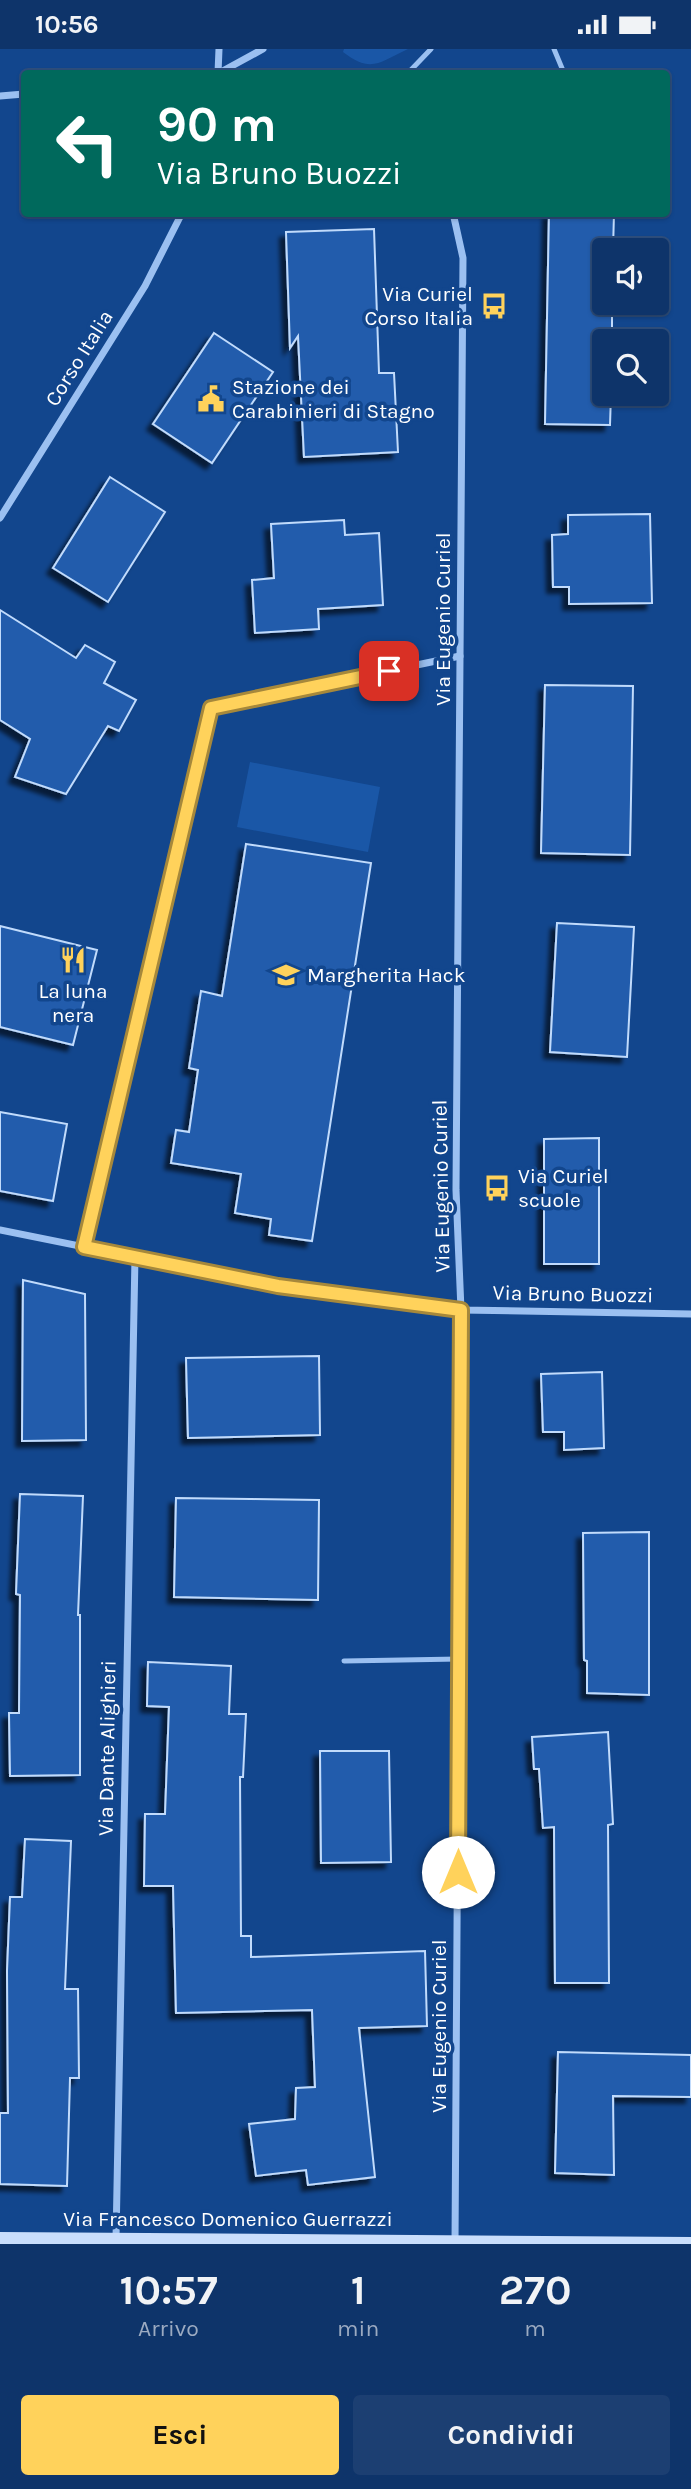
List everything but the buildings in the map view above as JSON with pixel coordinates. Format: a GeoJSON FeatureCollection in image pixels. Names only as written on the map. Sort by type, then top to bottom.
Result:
{"type":"FeatureCollection","features":[{"type":"Feature","properties":{"kind":"street"},"geometry":{"type":"LineString","coordinates":[[219,49],[219,70]]}},
{"type":"Feature","properties":{"kind":"street"},"geometry":{"type":"LineString","coordinates":[[224,70],[263,49]]}},
{"type":"Feature","properties":{"kind":"street"},"geometry":{"type":"LineString","coordinates":[[0,96],[21,94]]}},
{"type":"Feature","properties":{"kind":"street","name":"Corso Italia"},"geometry":{"type":"LineString","coordinates":[[0,518],[145,286],[180,217]]}},
{"type":"Feature","properties":{"kind":"street","name":"Via Eugenio Curiel"},"geometry":{"type":"LineString","coordinates":[[454,217],[463,258],[456,1190],[461,1310],[455,2243]]}},
{"type":"Feature","properties":{"kind":"street"},"geometry":{"type":"LineString","coordinates":[[84,1247],[211,708],[460,656]]}},
{"type":"Feature","properties":{"kind":"street","name":"Via Bruno Buozzi"},"geometry":{"type":"LineString","coordinates":[[0,1230],[278,1286],[461,1310],[691,1314]]}},
{"type":"Feature","properties":{"kind":"street","name":"Via Dante Alighieri"},"geometry":{"type":"LineString","coordinates":[[116,2239],[135,1257]]}},
{"type":"Feature","properties":{"kind":"street","name":"Via Francesco Domenico Guerrazzi"},"geometry":{"type":"LineString","coordinates":[[0,2239],[691,2244]]}},
{"type":"Feature","properties":{"kind":"lane"},"geometry":{"type":"LineString","coordinates":[[411,70],[431,49]]}},
{"type":"Feature","properties":{"kind":"lane"},"geometry":{"type":"LineString","coordinates":[[554,49],[563,70]]}},
{"type":"Feature","properties":{"kind":"lane"},"geometry":{"type":"LineString","coordinates":[[344,1661],[459,1659]]}},
{"type":"Feature","properties":{"kind":"shaded area"},"geometry":{"type":"Polygon","coordinates":[[[344,49],[408,49],[376,64],[369,64],[353,59],[343,52],[344,49]]]}},
{"type":"Feature","properties":{"kind":"shaded area"},"geometry":{"type":"Polygon","coordinates":[[[250,762],[380,787],[368,852],[237,827],[250,762]]]}},
{"type":"Feature","properties":{"kind":"place","name":"Via Curiel Corso Italia"},"geometry":{"type":"Point","coordinates":[494,306]}},
{"type":"Feature","properties":{"kind":"place","name":"Stazione dei Carabinieri di Stagno"},"geometry":{"type":"Point","coordinates":[211,399]}},
{"type":"Feature","properties":{"kind":"place","name":"La luna nera"},"geometry":{"type":"Point","coordinates":[73,960]}},
{"type":"Feature","properties":{"kind":"place","name":"Margherita Hack"},"geometry":{"type":"Point","coordinates":[286,975]}},
{"type":"Feature","properties":{"kind":"place","name":"Via Curiel scuole"},"geometry":{"type":"Point","coordinates":[497,1188]}},
{"type":"Feature","properties":{"kind":"route"},"geometry":{"type":"LineString","coordinates":[[389,671],[211,708],[84,1247],[278,1286],[461,1310],[458,1872]]}}]}
